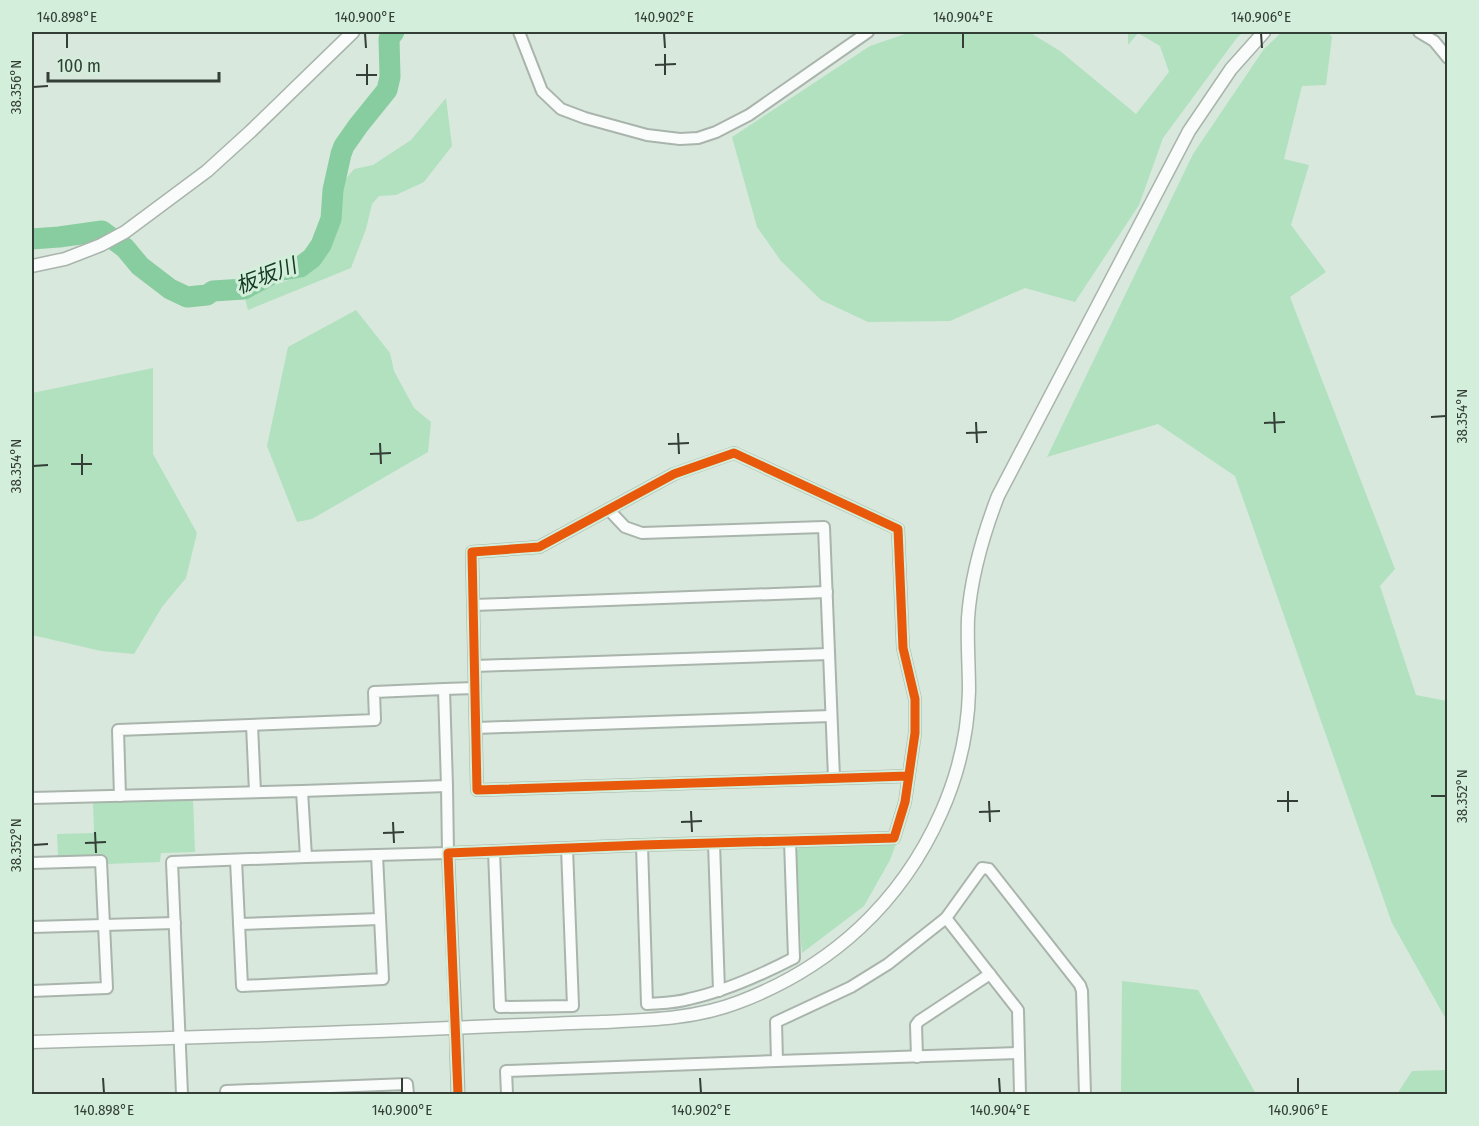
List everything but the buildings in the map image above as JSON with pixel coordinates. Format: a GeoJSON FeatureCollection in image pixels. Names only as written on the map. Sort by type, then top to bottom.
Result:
{"type":"FeatureCollection","features":[{"type":"Feature","properties":{"kind":"street"},"geometry":{"type":"LineString","coordinates":[[32,266],[64,259],[125,232],[207,171],[353,32]]}},
{"type":"Feature","properties":{"kind":"street"},"geometry":{"type":"LineString","coordinates":[[519,32],[542,91],[561,109],[647,135],[680,139],[698,138],[716,132],[749,115],[868,32]]}},
{"type":"Feature","properties":{"kind":"street"},"geometry":{"type":"LineString","coordinates":[[32,1042],[179,1039],[668,1018],[706,1012],[736,1003],[796,976],[831,953],[860,929],[886,902],[907,873],[927,842],[954,779],[968,713],[968,631],[971,592],[980,545],[998,496],[1189,131],[1232,69],[1264,32]]}},
{"type":"Feature","properties":{"kind":"street"},"geometry":{"type":"LineString","coordinates":[[1419,32],[1434,42],[1448,58]]}},
{"type":"Feature","properties":{"kind":"street"},"geometry":{"type":"LineString","coordinates":[[182,1095],[172,862],[894,838],[905,802],[915,733],[915,699],[903,648],[898,529],[734,453],[674,474],[539,547],[472,552],[477,790],[908,776]]}},
{"type":"Feature","properties":{"kind":"street"},"geometry":{"type":"LineString","coordinates":[[609,510],[624,527],[642,533],[824,527],[834,778]]}},
{"type":"Feature","properties":{"kind":"street"},"geometry":{"type":"LineString","coordinates":[[473,605],[827,592]]}},
{"type":"Feature","properties":{"kind":"street"},"geometry":{"type":"LineString","coordinates":[[475,666],[829,654]]}},
{"type":"Feature","properties":{"kind":"street"},"geometry":{"type":"LineString","coordinates":[[120,796],[118,730],[375,720],[374,692],[475,688]]}},
{"type":"Feature","properties":{"kind":"street"},"geometry":{"type":"LineString","coordinates":[[444,689],[458,1095]]}},
{"type":"Feature","properties":{"kind":"street"},"geometry":{"type":"LineString","coordinates":[[476,728],[831,716]]}},
{"type":"Feature","properties":{"kind":"street"},"geometry":{"type":"LineString","coordinates":[[252,725],[255,792]]}},
{"type":"Feature","properties":{"kind":"street"},"geometry":{"type":"LineString","coordinates":[[32,798],[447,786]]}},
{"type":"Feature","properties":{"kind":"street"},"geometry":{"type":"LineString","coordinates":[[302,791],[306,858]]}},
{"type":"Feature","properties":{"kind":"street"},"geometry":{"type":"LineString","coordinates":[[642,845],[647,1004],[688,1000],[719,991],[765,973],[795,958],[790,841]]}},
{"type":"Feature","properties":{"kind":"street"},"geometry":{"type":"LineString","coordinates":[[714,843],[719,991]]}},
{"type":"Feature","properties":{"kind":"street"},"geometry":{"type":"LineString","coordinates":[[494,851],[500,1006],[573,1006],[567,848]]}},
{"type":"Feature","properties":{"kind":"street"},"geometry":{"type":"LineString","coordinates":[[236,860],[242,986],[383,979],[377,855]]}},
{"type":"Feature","properties":{"kind":"street"},"geometry":{"type":"LineString","coordinates":[[32,863],[101,861],[107,988],[32,991]]}},
{"type":"Feature","properties":{"kind":"street"},"geometry":{"type":"LineString","coordinates":[[777,1061],[776,1022],[851,987],[876,972],[946,918],[982,868],[989,869],[1080,985],[1085,1095]]}},
{"type":"Feature","properties":{"kind":"street"},"geometry":{"type":"LineString","coordinates":[[946,918],[1018,1010],[1020,1095]]}},
{"type":"Feature","properties":{"kind":"street"},"geometry":{"type":"LineString","coordinates":[[239,924],[380,919]]}},
{"type":"Feature","properties":{"kind":"street"},"geometry":{"type":"LineString","coordinates":[[32,927],[175,923]]}},
{"type":"Feature","properties":{"kind":"street"},"geometry":{"type":"LineString","coordinates":[[917,1057],[916,1025],[918,1021],[990,974]]}},
{"type":"Feature","properties":{"kind":"street"},"geometry":{"type":"LineString","coordinates":[[507,1095],[507,1071],[1019,1053]]}},
{"type":"Feature","properties":{"kind":"street"},"geometry":{"type":"LineString","coordinates":[[226,1095],[226,1091],[347,1091],[407,1084],[408,1095]]}},
{"type":"Feature","properties":{"kind":"green space"},"geometry":{"type":"Polygon","coordinates":[[[911,32],[1029,32],[1060,51],[1136,114],[1169,72],[1160,46],[1138,33],[1128,45],[1128,32],[1243,32],[1163,138],[1139,205],[1075,302],[1025,288],[950,321],[868,322],[821,300],[781,261],[757,227],[732,137],[870,46],[911,32]]]}},
{"type":"Feature","properties":{"kind":"green space"},"geometry":{"type":"Polygon","coordinates":[[[1282,32],[1328,32],[1332,37],[1326,85],[1302,86],[1284,159],[1309,165],[1291,225],[1326,272],[1290,297],[1395,569],[1380,586],[1416,695],[1447,701],[1447,1021],[1392,923],[1235,476],[1158,424],[1047,457],[1193,154],[1264,49],[1282,32]]]}},
{"type":"Feature","properties":{"kind":"green space"},"geometry":{"type":"Polygon","coordinates":[[[446,98],[452,146],[424,182],[396,195],[379,196],[372,204],[366,229],[351,268],[248,310],[244,295],[295,278],[322,259],[344,181],[354,169],[373,165],[411,140],[446,98]]]}},
{"type":"Feature","properties":{"kind":"green space"},"geometry":{"type":"Polygon","coordinates":[[[356,310],[390,353],[394,371],[414,408],[431,422],[428,452],[312,519],[297,522],[267,446],[288,347],[356,310]]]}},
{"type":"Feature","properties":{"kind":"green space"},"geometry":{"type":"Polygon","coordinates":[[[153,368],[153,454],[197,533],[186,578],[162,607],[134,654],[101,651],[32,635],[32,393],[153,368]]]}},
{"type":"Feature","properties":{"kind":"green space"},"geometry":{"type":"Polygon","coordinates":[[[193,798],[195,852],[161,853],[160,862],[107,864],[106,855],[58,856],[57,834],[94,833],[93,802],[193,798]]]}},
{"type":"Feature","properties":{"kind":"green space"},"geometry":{"type":"Polygon","coordinates":[[[896,844],[890,860],[864,906],[802,953],[794,853],[801,846],[896,844]]]}},
{"type":"Feature","properties":{"kind":"green space"},"geometry":{"type":"Polygon","coordinates":[[[1122,981],[1198,990],[1256,1094],[1121,1094],[1122,981]]]}},
{"type":"Feature","properties":{"kind":"green space"},"geometry":{"type":"Polygon","coordinates":[[[1447,1070],[1447,1094],[1397,1094],[1412,1071],[1447,1070]]]}},
{"type":"Feature","properties":{"kind":"waterway","name":"板坂川"},"geometry":{"type":"LineString","coordinates":[[32,239],[102,231],[125,248],[140,266],[170,289],[187,297],[207,295],[213,291],[244,289],[278,271],[300,267],[312,258],[321,245],[331,219],[333,190],[344,146],[387,90],[390,77],[389,38],[394,32]]}},
{"type":"Feature","properties":{"kind":"cycle path"},"geometry":{"type":"LineString","coordinates":[[458,1094],[448,853],[894,838],[905,802],[915,733],[915,699],[903,648],[898,529],[734,453],[674,474],[539,547],[472,552],[477,790],[908,776]]}}]}
